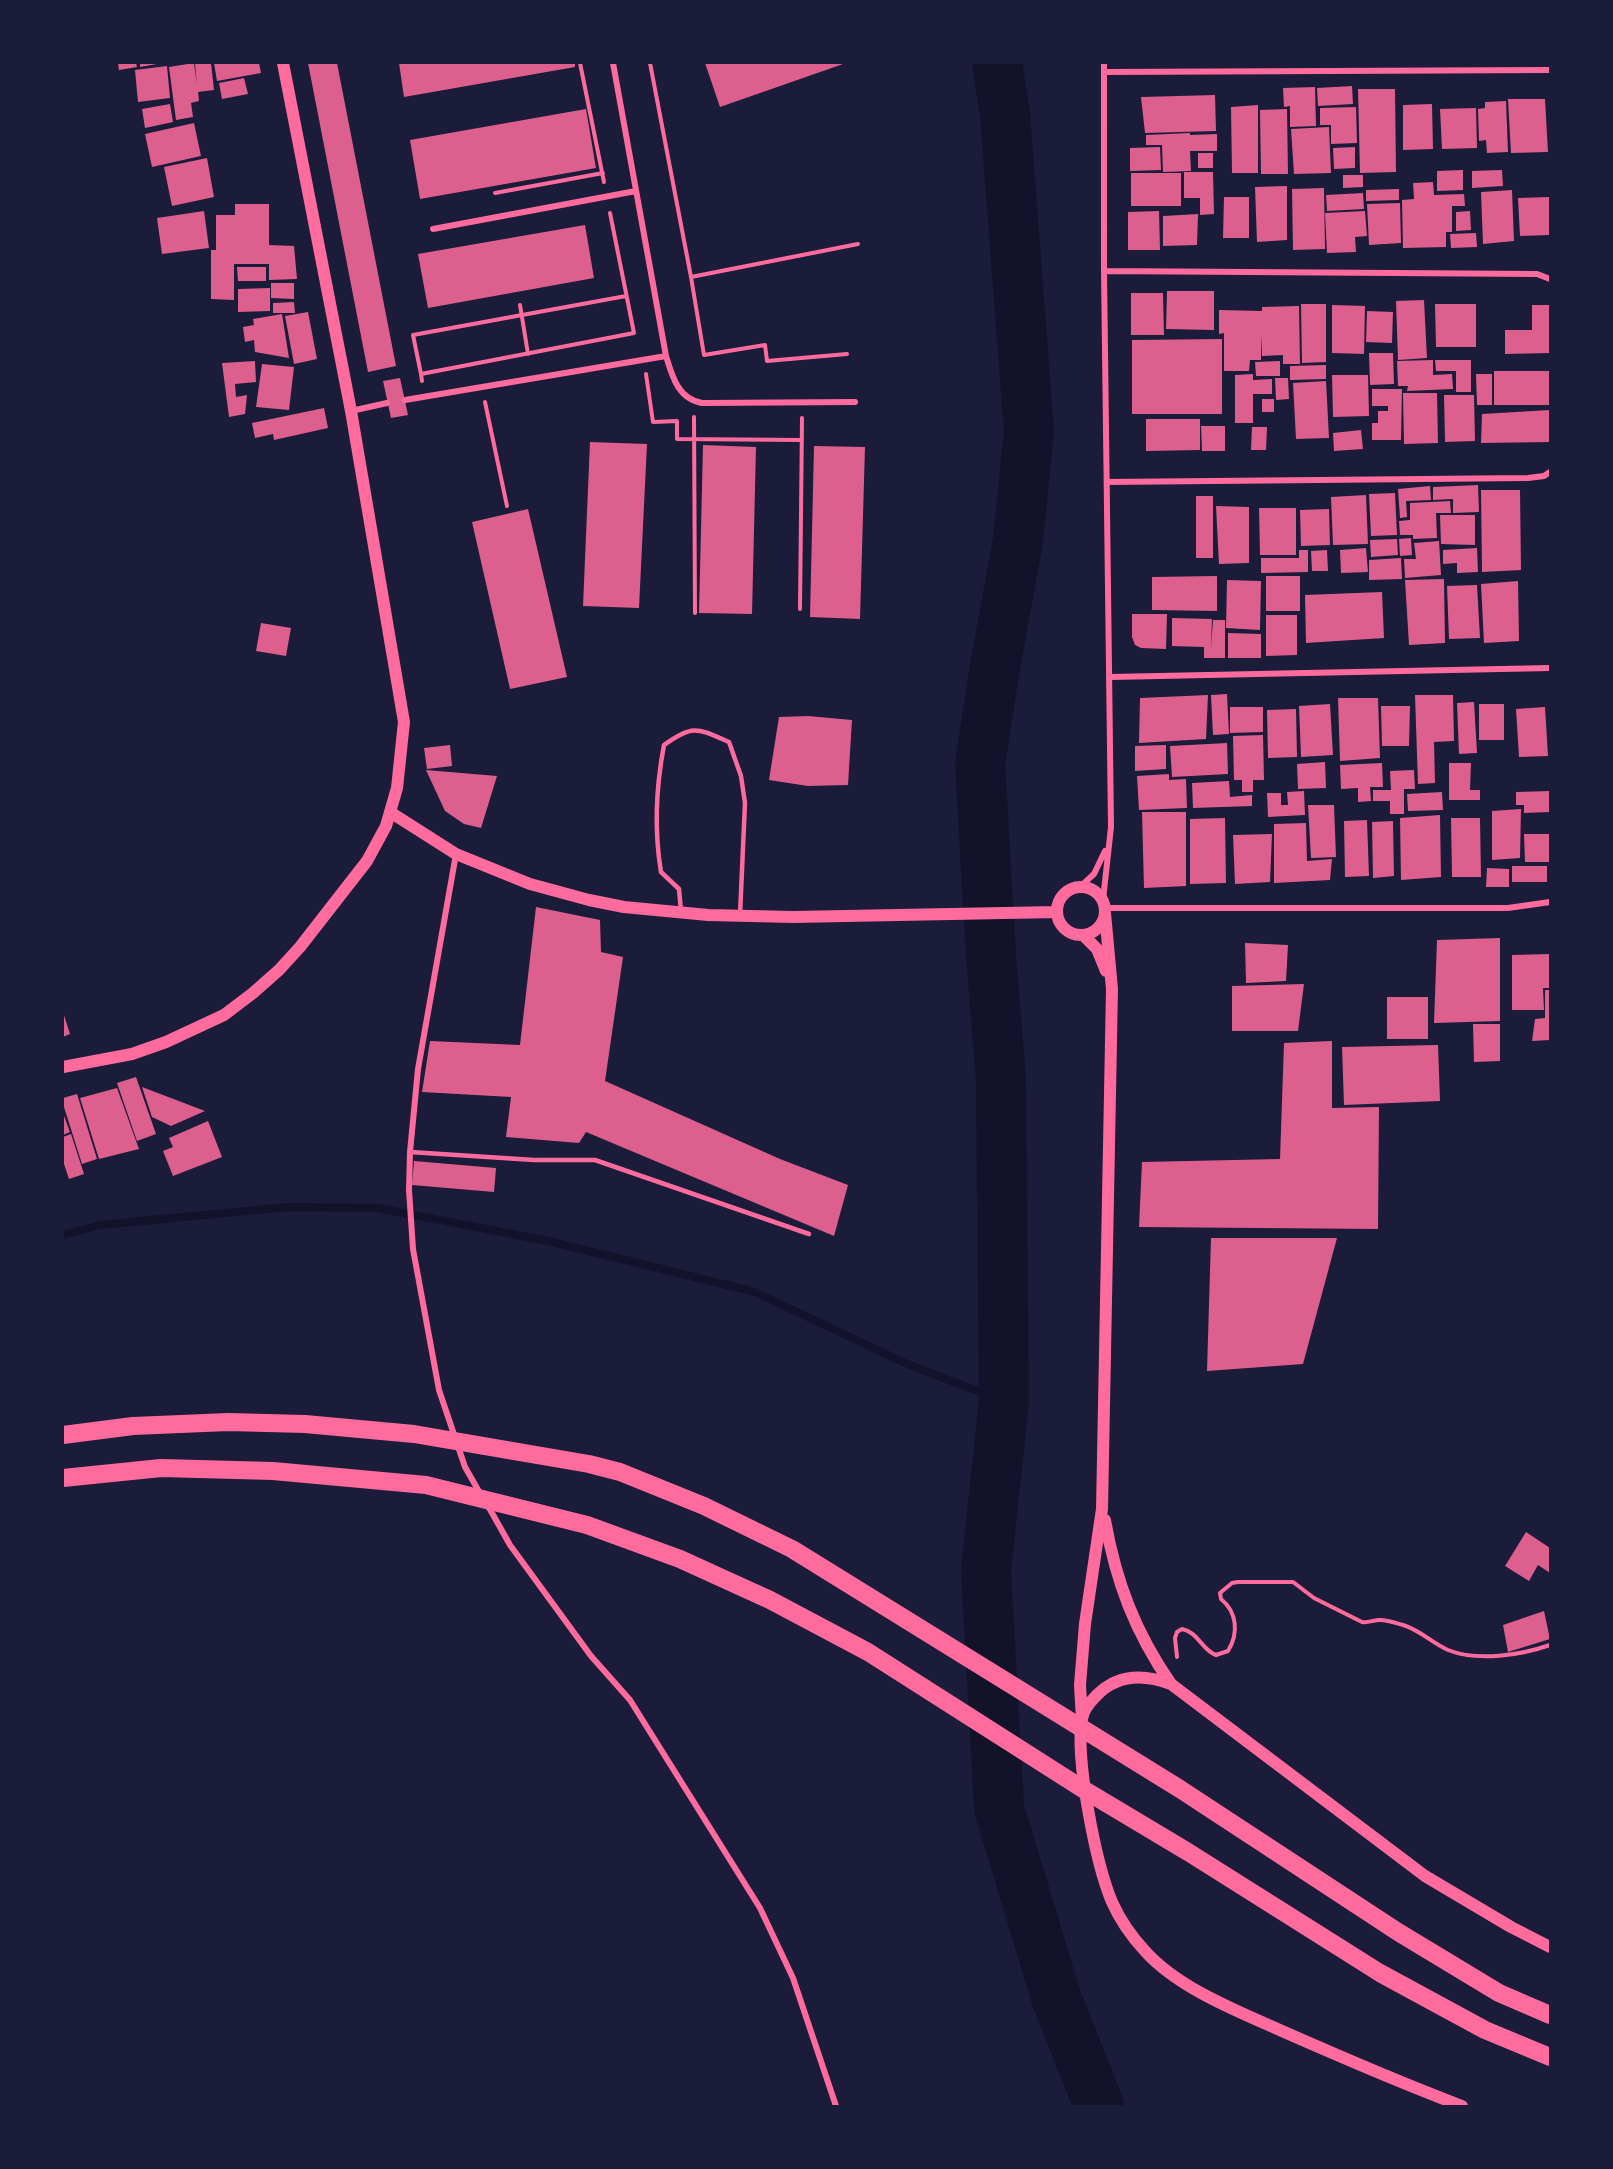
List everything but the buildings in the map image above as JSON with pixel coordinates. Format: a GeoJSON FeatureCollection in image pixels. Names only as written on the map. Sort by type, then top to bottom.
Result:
{"type":"FeatureCollection","features":[{"type":"Feature","properties":{"kind":"highway"},"geometry":{"type":"LineString","coordinates":[[63,1435],[133,1426],[228,1422],[305,1424],[414,1434],[589,1464],[621,1472],[704,1506],[792,1549],[1179,1789],[1398,1932],[1499,1993],[1550,2015]]}},
{"type":"Feature","properties":{"kind":"highway"},"geometry":{"type":"LineString","coordinates":[[63,1479],[172,1469],[273,1471],[426,1485],[587,1525],[680,1559],[770,1600],[868,1652],[1086,1791],[1188,1852],[1380,1973],[1485,2030],[1550,2057]]}},
{"type":"Feature","properties":{"kind":"main road"},"geometry":{"type":"LineString","coordinates":[[63,1067],[132,1054],[166,1042],[224,1015],[254,993],[279,970],[332,908],[367,861],[377,845],[390,812],[401,766],[404,722],[351,411],[284,63]]}},
{"type":"Feature","properties":{"kind":"main road"},"geometry":{"type":"LineString","coordinates":[[390,812],[456,854],[530,884],[589,900],[624,906],[681,913],[740,915],[1057,912]]}},
{"type":"Feature","properties":{"kind":"main road"},"geometry":{"type":"LineString","coordinates":[[1104,907],[1103,922],[1096,930],[1083,935],[1068,932],[1060,923],[1057,912],[1063,894],[1070,889],[1081,886],[1094,890],[1104,907],[1112,989],[1102,1509],[1085,1624],[1080,1685],[1082,1719],[1080,1732],[1085,1780],[1102,1871],[1122,1920],[1146,1952],[1182,1981],[1234,2009],[1388,2078],[1462,2106]]}},
{"type":"Feature","properties":{"kind":"main road"},"geometry":{"type":"LineString","coordinates":[[1083,935],[1097,950],[1112,989]]}},
{"type":"Feature","properties":{"kind":"main road"},"geometry":{"type":"LineString","coordinates":[[1102,1509],[1121,1591],[1138,1630],[1171,1684]]}},
{"type":"Feature","properties":{"kind":"main road"},"geometry":{"type":"LineString","coordinates":[[1082,1719],[1094,1698],[1105,1687],[1117,1680],[1137,1677],[1171,1684],[1425,1876],[1511,1927],[1550,1947]]}},
{"type":"Feature","properties":{"kind":"street"},"geometry":{"type":"LineString","coordinates":[[612,63],[666,356],[680,391],[694,402],[855,402]]}},
{"type":"Feature","properties":{"kind":"street"},"geometry":{"type":"LineString","coordinates":[[1104,63],[1104,271],[1111,827],[1104,907],[1508,908],[1550,902]]}},
{"type":"Feature","properties":{"kind":"street"},"geometry":{"type":"LineString","coordinates":[[1105,72],[1550,70]]}},
{"type":"Feature","properties":{"kind":"street"},"geometry":{"type":"LineString","coordinates":[[433,229],[636,191]]}},
{"type":"Feature","properties":{"kind":"street"},"geometry":{"type":"LineString","coordinates":[[1104,271],[1537,274],[1550,279]]}},
{"type":"Feature","properties":{"kind":"street"},"geometry":{"type":"LineString","coordinates":[[405,400],[666,356]]}},
{"type":"Feature","properties":{"kind":"street"},"geometry":{"type":"LineString","coordinates":[[351,411],[387,403]]}},
{"type":"Feature","properties":{"kind":"street"},"geometry":{"type":"LineString","coordinates":[[1107,482],[1528,478],[1544,476],[1550,472]]}},
{"type":"Feature","properties":{"kind":"street"},"geometry":{"type":"LineString","coordinates":[[1110,677],[1550,668]]}},
{"type":"Feature","properties":{"kind":"street"},"geometry":{"type":"LineString","coordinates":[[1081,886],[1099,866],[1111,827]]}},
{"type":"Feature","properties":{"kind":"street"},"geometry":{"type":"LineString","coordinates":[[456,854],[418,1069],[410,1152],[409,1190],[413,1249],[439,1390],[465,1467],[510,1545],[591,1656],[630,1700],[760,1908],[793,1978],[836,2106]]}},
{"type":"Feature","properties":{"kind":"lane"},"geometry":{"type":"LineString","coordinates":[[681,913],[679,889],[661,872],[658,853],[656,832],[659,772],[664,745],[682,731],[701,729],[729,742],[741,776],[745,803],[740,915]]}},
{"type":"Feature","properties":{"kind":"lane"},"geometry":{"type":"LineString","coordinates":[[410,1152],[534,1160],[595,1160],[809,1234]]}},
{"type":"Feature","properties":{"kind":"path"},"geometry":{"type":"LineString","coordinates":[[421,374],[633,333],[580,63]]}},
{"type":"Feature","properties":{"kind":"path"},"geometry":{"type":"LineString","coordinates":[[650,63],[704,356],[765,345],[767,361],[847,354]]}},
{"type":"Feature","properties":{"kind":"path"},"geometry":{"type":"LineString","coordinates":[[495,192],[603,173]]}},
{"type":"Feature","properties":{"kind":"path"},"geometry":{"type":"LineString","coordinates":[[691,277],[858,244]]}},
{"type":"Feature","properties":{"kind":"path"},"geometry":{"type":"LineString","coordinates":[[424,397],[413,335],[626,296]]}},
{"type":"Feature","properties":{"kind":"path"},"geometry":{"type":"LineString","coordinates":[[520,305],[528,354]]}},
{"type":"Feature","properties":{"kind":"path"},"geometry":{"type":"LineString","coordinates":[[645,370],[653,422],[677,421],[677,439],[802,440]]}},
{"type":"Feature","properties":{"kind":"path"},"geometry":{"type":"LineString","coordinates":[[496,399],[485,401],[507,506]]}},
{"type":"Feature","properties":{"kind":"path"},"geometry":{"type":"LineString","coordinates":[[694,402],[695,612]]}},
{"type":"Feature","properties":{"kind":"path"},"geometry":{"type":"LineString","coordinates":[[800,609],[802,402]]}},
{"type":"Feature","properties":{"kind":"path"},"geometry":{"type":"LineString","coordinates":[[1171,1684],[1177,1656],[1175,1638],[1179,1630],[1185,1629],[1190,1632],[1207,1650],[1216,1655],[1226,1653],[1230,1647],[1234,1634],[1234,1619],[1230,1607],[1221,1599],[1220,1593],[1234,1582],[1293,1582],[1314,1598],[1362,1622],[1382,1620],[1403,1624],[1443,1647],[1459,1653],[1507,1655],[1550,1645]]}},
{"type":"Feature","properties":{"kind":"waterway"},"geometry":{"type":"LineString","coordinates":[[997,63],[1005,114],[1029,432],[1018,540],[980,763],[991,956],[1001,1079],[1004,1401],[986,1570],[999,1808],[1056,1997],[1099,2106]]}},
{"type":"Feature","properties":{"kind":"waterway"},"geometry":{"type":"LineString","coordinates":[[63,1235],[100,1225],[288,1207],[378,1208],[548,1241],[755,1292],[907,1364],[1004,1401]]}}]}
